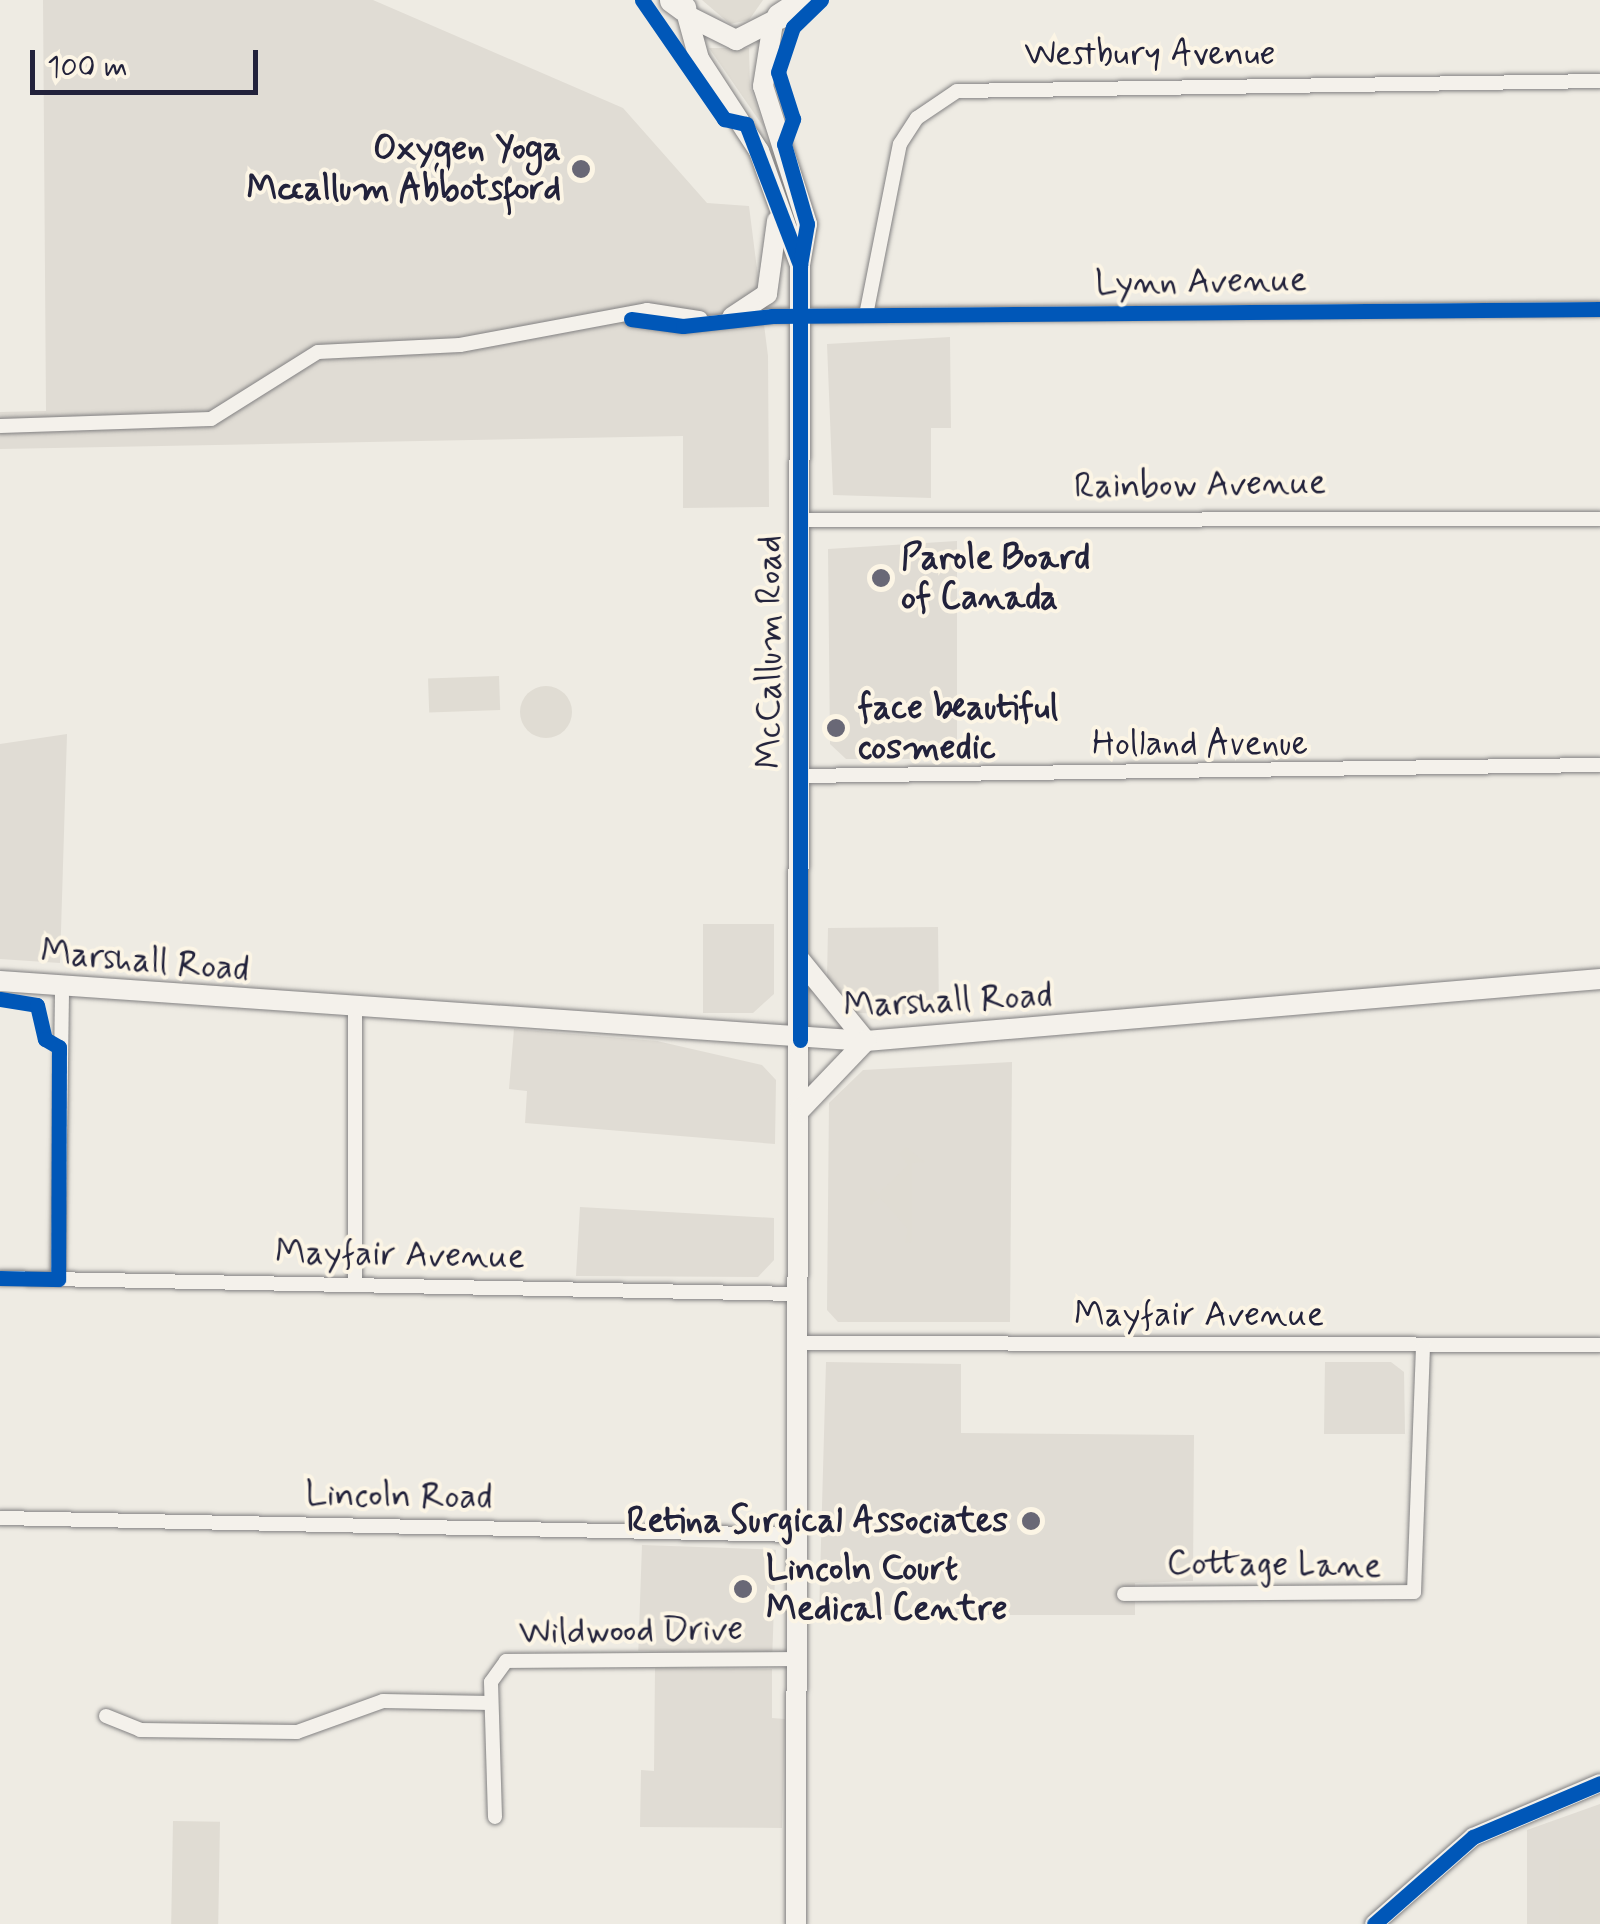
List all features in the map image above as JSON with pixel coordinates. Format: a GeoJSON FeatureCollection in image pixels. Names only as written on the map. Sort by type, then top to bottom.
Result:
{"type":"FeatureCollection","features":[{"type":"Feature","properties":{"kind":"highway"},"geometry":{"type":"LineString","coordinates":[[778,13],[804,0]]}},
{"type":"Feature","properties":{"kind":"main road"},"geometry":{"type":"LineString","coordinates":[[681,6],[736,40],[778,13]]}},
{"type":"Feature","properties":{"kind":"main road","name":"McCallum Road"},"geometry":{"type":"LineString","coordinates":[[681,6],[700,58],[759,151],[778,214],[800,265]]}},
{"type":"Feature","properties":{"kind":"main road","name":"McCallum Road"},"geometry":{"type":"LineString","coordinates":[[778,13],[761,71],[805,207],[800,265],[796,1924]]}},
{"type":"Feature","properties":{"kind":"main road"},"geometry":{"type":"LineString","coordinates":[[732,317],[767,294],[778,214]]}},
{"type":"Feature","properties":{"kind":"main road"},"geometry":{"type":"LineString","coordinates":[[799,1111],[866,1041],[801,960]]}},
{"type":"Feature","properties":{"kind":"main road","name":"Marshall Road"},"geometry":{"type":"LineString","coordinates":[[0,981],[355,1010],[866,1041],[1600,979]]}},
{"type":"Feature","properties":{"kind":"street","name":"Westbury Avenue"},"geometry":{"type":"LineString","coordinates":[[866,315],[900,144],[916,118],[957,90],[1600,81]]}},
{"type":"Feature","properties":{"kind":"street","name":"Lynn Avenue"},"geometry":{"type":"LineString","coordinates":[[0,426],[211,420],[318,352],[460,345],[631,319],[647,310],[700,318],[1600,309]]}},
{"type":"Feature","properties":{"kind":"street","name":"Rainbow Avenue"},"geometry":{"type":"LineString","coordinates":[[800,520],[1600,519]]}},
{"type":"Feature","properties":{"kind":"street","name":"Holland Avenue"},"geometry":{"type":"LineString","coordinates":[[800,776],[1600,765]]}},
{"type":"Feature","properties":{"kind":"street"},"geometry":{"type":"LineString","coordinates":[[58,1279],[62,987]]}},
{"type":"Feature","properties":{"kind":"street"},"geometry":{"type":"LineString","coordinates":[[355,1010],[355,1284]]}},
{"type":"Feature","properties":{"kind":"street","name":"Mayfair Avenue"},"geometry":{"type":"LineString","coordinates":[[0,1278],[798,1294]]}},
{"type":"Feature","properties":{"kind":"street","name":"Mayfair Avenue"},"geometry":{"type":"LineString","coordinates":[[798,1343],[1600,1345]]}},
{"type":"Feature","properties":{"kind":"street","name":"Cottage Lane"},"geometry":{"type":"LineString","coordinates":[[1124,1594],[1414,1592],[1423,1346]]}},
{"type":"Feature","properties":{"kind":"street","name":"Lincoln Road"},"geometry":{"type":"LineString","coordinates":[[0,1518],[798,1534]]}},
{"type":"Feature","properties":{"kind":"street","name":"Wildwood Drive"},"geometry":{"type":"LineString","coordinates":[[495,1816],[494,1672],[514,1659],[797,1660]]}},
{"type":"Feature","properties":{"kind":"street"},"geometry":{"type":"LineString","coordinates":[[106,1716],[140,1730],[296,1732],[383,1701],[492,1703]]}},
{"type":"Feature","properties":{"kind":"street"},"geometry":{"type":"LineString","coordinates":[[1374,1924],[1473,1837],[1600,1783]]}},
{"type":"Feature","properties":{"kind":"shaded area"},"geometry":{"type":"Polygon","coordinates":[[[43,0],[373,0],[623,108],[707,203],[749,206],[768,356],[769,507],[683,508],[683,436],[0,449],[0,412],[46,411],[43,0]]]}},
{"type":"Feature","properties":{"kind":"shaded area"},"geometry":{"type":"Polygon","coordinates":[[[702,0],[763,0],[749,20],[730,24],[702,0]]]}},
{"type":"Feature","properties":{"kind":"shaded area"},"geometry":{"type":"Polygon","coordinates":[[[709,48],[749,48],[750,87],[765,129],[709,48]]]}},
{"type":"Feature","properties":{"kind":"shaded area"},"geometry":{"type":"Polygon","coordinates":[[[950,337],[951,428],[931,428],[931,498],[833,495],[827,344],[950,337]]]}},
{"type":"Feature","properties":{"kind":"shaded area"},"geometry":{"type":"Polygon","coordinates":[[[957,541],[957,759],[846,759],[830,744],[828,549],[957,541]]]}},
{"type":"Feature","properties":{"kind":"shaded area"},"geometry":{"type":"Polygon","coordinates":[[[499,676],[500,710],[429,712],[428,678],[499,676]]]}},
{"type":"Feature","properties":{"kind":"shaded area"},"geometry":{"type":"Polygon","coordinates":[[[546,686],[565,693],[572,712],[565,731],[546,738],[527,731],[520,712],[527,693],[546,686]]]}},
{"type":"Feature","properties":{"kind":"shaded area"},"geometry":{"type":"Polygon","coordinates":[[[67,734],[60,963],[0,959],[0,744],[67,734]]]}},
{"type":"Feature","properties":{"kind":"shaded area"},"geometry":{"type":"Polygon","coordinates":[[[703,924],[774,924],[774,994],[753,1013],[703,1013],[703,924]]]}},
{"type":"Feature","properties":{"kind":"shaded area"},"geometry":{"type":"Polygon","coordinates":[[[938,927],[939,1015],[856,1013],[827,980],[828,928],[938,927]]]}},
{"type":"Feature","properties":{"kind":"shaded area"},"geometry":{"type":"Polygon","coordinates":[[[514,1029],[657,1041],[762,1065],[776,1080],[775,1144],[525,1123],[527,1091],[509,1089],[514,1029]]]}},
{"type":"Feature","properties":{"kind":"shaded area"},"geometry":{"type":"Polygon","coordinates":[[[1012,1062],[1010,1322],[838,1322],[827,1310],[829,1103],[863,1070],[1012,1062]]]}},
{"type":"Feature","properties":{"kind":"shaded area"},"geometry":{"type":"Polygon","coordinates":[[[906,1147],[925,1162],[912,1163],[912,1242],[905,1243],[908,1229],[880,1198],[870,1205],[870,1187],[878,1194],[908,1165],[899,1154],[906,1147]]]}},
{"type":"Feature","properties":{"kind":"shaded area"},"geometry":{"type":"Polygon","coordinates":[[[580,1207],[774,1218],[774,1260],[758,1277],[576,1276],[580,1207]]]}},
{"type":"Feature","properties":{"kind":"shaded area"},"geometry":{"type":"Polygon","coordinates":[[[826,1362],[961,1364],[961,1433],[1194,1435],[1193,1581],[1135,1583],[1135,1615],[819,1615],[826,1362]]]}},
{"type":"Feature","properties":{"kind":"shaded area"},"geometry":{"type":"Polygon","coordinates":[[[1325,1362],[1391,1362],[1404,1372],[1405,1434],[1324,1434],[1325,1362]]]}},
{"type":"Feature","properties":{"kind":"shaded area"},"geometry":{"type":"Polygon","coordinates":[[[642,1545],[776,1550],[772,1656],[638,1651],[642,1545]]]}},
{"type":"Feature","properties":{"kind":"shaded area"},"geometry":{"type":"Polygon","coordinates":[[[655,1668],[772,1669],[772,1718],[785,1719],[782,1828],[640,1827],[641,1770],[654,1771],[655,1668]]]}},
{"type":"Feature","properties":{"kind":"shaded area"},"geometry":{"type":"Polygon","coordinates":[[[1600,1804],[1600,1924],[1527,1924],[1527,1830],[1600,1804]]]}},
{"type":"Feature","properties":{"kind":"shaded area"},"geometry":{"type":"Polygon","coordinates":[[[173,1821],[220,1822],[218,1924],[171,1924],[173,1821]]]}},
{"type":"Feature","properties":{"kind":"shaded area"},"geometry":{"type":"Polygon","coordinates":[[[1559,1849],[1600,1849],[1600,1924],[1559,1924],[1559,1849]]]}},
{"type":"Feature","properties":{"kind":"cycle path"},"geometry":{"type":"LineString","coordinates":[[642,0],[724,119],[746,124],[800,265]]}},
{"type":"Feature","properties":{"kind":"cycle path"},"geometry":{"type":"LineString","coordinates":[[800,1040],[800,265],[807,224],[784,144],[793,119],[778,72],[793,27],[821,0]]}},
{"type":"Feature","properties":{"kind":"cycle path"},"geometry":{"type":"LineString","coordinates":[[631,319],[683,326],[772,316],[1600,309]]}},
{"type":"Feature","properties":{"kind":"cycle path"},"geometry":{"type":"LineString","coordinates":[[0,999],[37,1005],[45,1039],[59,1047],[58,1279],[0,1278]]}},
{"type":"Feature","properties":{"kind":"cycle path"},"geometry":{"type":"LineString","coordinates":[[1374,1924],[1473,1837],[1600,1783]]}},
{"type":"Feature","properties":{"kind":"place","name":"Oxygen Yoga Mccallum Abbotsford"},"geometry":{"type":"Point","coordinates":[581,169]}},
{"type":"Feature","properties":{"kind":"place","name":"Parole Board of Canada"},"geometry":{"type":"Point","coordinates":[881,578]}},
{"type":"Feature","properties":{"kind":"place","name":"face beautiful cosmedic"},"geometry":{"type":"Point","coordinates":[836,728]}},
{"type":"Feature","properties":{"kind":"place","name":"Retina Surgical Associates"},"geometry":{"type":"Point","coordinates":[1031,1521]}},
{"type":"Feature","properties":{"kind":"place","name":"Lincoln Court Medical Centre"},"geometry":{"type":"Point","coordinates":[743,1589]}}]}
